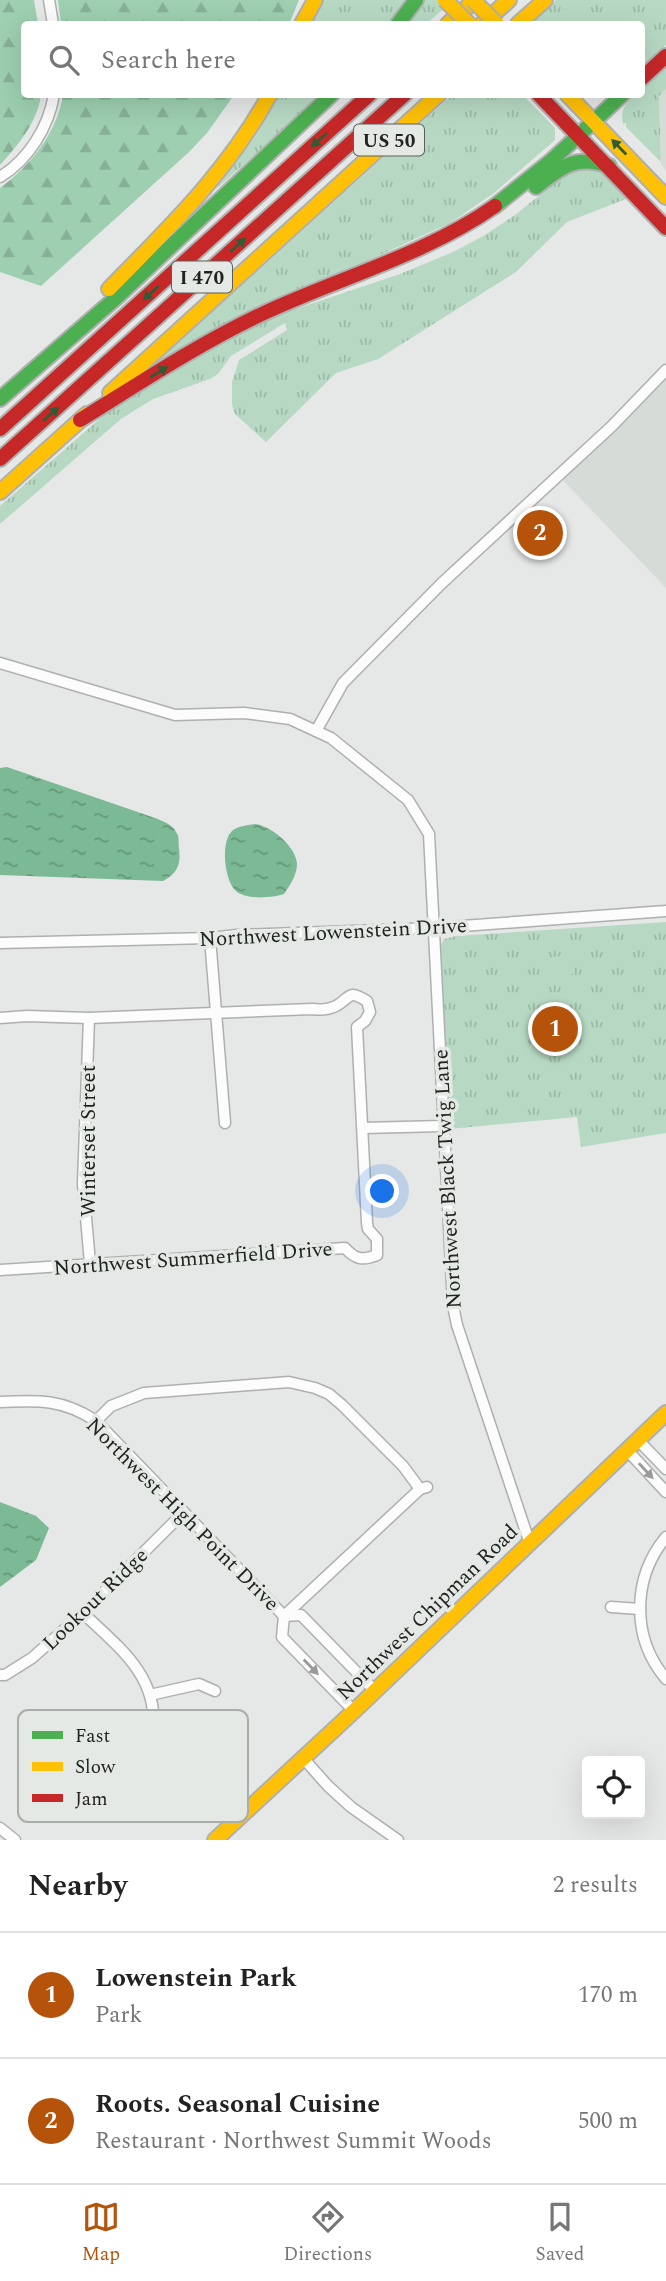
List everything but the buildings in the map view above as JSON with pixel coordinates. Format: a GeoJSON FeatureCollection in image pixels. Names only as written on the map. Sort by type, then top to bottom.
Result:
{"type":"FeatureCollection","features":[{"type":"Feature","properties":{"kind":"main road"},"geometry":{"type":"LineString","coordinates":[[304,21],[315,0]]}},
{"type":"Feature","properties":{"kind":"main road"},"geometry":{"type":"LineString","coordinates":[[400,21],[416,0]]}},
{"type":"Feature","properties":{"kind":"main road"},"geometry":{"type":"LineString","coordinates":[[444,0],[466,21]]}},
{"type":"Feature","properties":{"kind":"main road"},"geometry":{"type":"LineString","coordinates":[[450,21],[474,0],[494,21]]}},
{"type":"Feature","properties":{"kind":"main road"},"geometry":{"type":"LineString","coordinates":[[485,21],[509,0]]}},
{"type":"Feature","properties":{"kind":"main road"},"geometry":{"type":"LineString","coordinates":[[521,21],[545,0]]}},
{"type":"Feature","properties":{"kind":"main road"},"geometry":{"type":"LineString","coordinates":[[645,75],[666,56]]}},
{"type":"Feature","properties":{"kind":"main road"},"geometry":{"type":"LineString","coordinates":[[32,370],[240,148],[268,98]]}},
{"type":"Feature","properties":{"kind":"main road"},"geometry":{"type":"LineString","coordinates":[[0,399],[117,297],[328,98]]}},
{"type":"Feature","properties":{"kind":"main road","name":"I 470"},"geometry":{"type":"LineString","coordinates":[[0,429],[366,98]]}},
{"type":"Feature","properties":{"kind":"main road","name":"I 470"},"geometry":{"type":"LineString","coordinates":[[0,459],[401,98]]}},
{"type":"Feature","properties":{"kind":"main road","name":"US 50"},"geometry":{"type":"LineString","coordinates":[[0,492],[435,98]]}},
{"type":"Feature","properties":{"kind":"main road"},"geometry":{"type":"LineString","coordinates":[[542,98],[666,228]]}},
{"type":"Feature","properties":{"kind":"main road"},"geometry":{"type":"LineString","coordinates":[[571,98],[666,197]]}},
{"type":"Feature","properties":{"kind":"main road"},"geometry":{"type":"LineString","coordinates":[[80,420],[229,330],[287,302],[424,248],[473,221],[515,191],[619,98]]}},
{"type":"Feature","properties":{"kind":"main road"},"geometry":{"type":"LineString","coordinates":[[372,269],[425,254],[488,224],[555,173],[576,161],[592,160],[609,166]]}},
{"type":"Feature","properties":{"kind":"main road","name":"Northwest Chipman Road"},"geometry":{"type":"LineString","coordinates":[[248,1810],[666,1413]]}},
{"type":"Feature","properties":{"kind":"main road","name":"Northwest Chipman Road"},"geometry":{"type":"LineString","coordinates":[[215,1840],[235,1822]]}},
{"type":"Feature","properties":{"kind":"street"},"geometry":{"type":"LineString","coordinates":[[49,0],[52,21]]}},
{"type":"Feature","properties":{"kind":"street"},"geometry":{"type":"LineString","coordinates":[[0,177],[22,159],[34,144],[47,121],[53,98]]}},
{"type":"Feature","properties":{"kind":"street"},"geometry":{"type":"LineString","coordinates":[[316,731],[343,683],[442,583],[612,426],[666,370]]}},
{"type":"Feature","properties":{"kind":"street","name":"Northwest Black Twig Lane"},"geometry":{"type":"LineString","coordinates":[[0,663],[175,715],[244,713],[290,719],[331,738],[408,800],[429,834],[442,1126],[451,1279],[457,1325],[530,1544]]}},
{"type":"Feature","properties":{"kind":"street","name":"Northwest Lowenstein Drive"},"geometry":{"type":"LineString","coordinates":[[0,943],[211,938],[435,928],[666,911]]}},
{"type":"Feature","properties":{"kind":"street"},"geometry":{"type":"LineString","coordinates":[[211,938],[225,1123]]}},
{"type":"Feature","properties":{"kind":"street","name":"Northwest Summerfield Drive"},"geometry":{"type":"LineString","coordinates":[[0,1018],[89,1018],[323,1010],[336,1006],[346,996],[357,995],[368,1001],[370,1012],[365,1021],[356,1027],[368,1229],[377,1239],[377,1255],[365,1259],[353,1257],[345,1248],[0,1270]]}},
{"type":"Feature","properties":{"kind":"street","name":"Winterset Street"},"geometry":{"type":"LineString","coordinates":[[89,1018],[83,1184],[90,1263]]}},
{"type":"Feature","properties":{"kind":"street"},"geometry":{"type":"LineString","coordinates":[[363,1128],[442,1126]]}},
{"type":"Feature","properties":{"kind":"street"},"geometry":{"type":"LineString","coordinates":[[96,1421],[111,1406],[144,1392],[289,1382],[329,1394],[403,1465],[423,1488],[284,1616]]}},
{"type":"Feature","properties":{"kind":"street","name":"Northwest High Point Drive"},"geometry":{"type":"LineString","coordinates":[[0,1402],[40,1400],[58,1403],[96,1421],[284,1616],[301,1615],[375,1691]]}},
{"type":"Feature","properties":{"kind":"street"},"geometry":{"type":"LineString","coordinates":[[638,1440],[666,1469]]}},
{"type":"Feature","properties":{"kind":"street"},"geometry":{"type":"LineString","coordinates":[[627,1450],[666,1492]]}},
{"type":"Feature","properties":{"kind":"street","name":"Lookout Ridge"},"geometry":{"type":"LineString","coordinates":[[0,1675],[5,1675],[32,1658],[83,1613],[183,1513]]}},
{"type":"Feature","properties":{"kind":"street"},"geometry":{"type":"LineString","coordinates":[[666,1537],[653,1556],[645,1576],[640,1609],[645,1645],[666,1679]]}},
{"type":"Feature","properties":{"kind":"street"},"geometry":{"type":"LineString","coordinates":[[611,1607],[640,1609]]}},
{"type":"Feature","properties":{"kind":"street"},"geometry":{"type":"LineString","coordinates":[[83,1613],[127,1655],[143,1676],[153,1710]]}},
{"type":"Feature","properties":{"kind":"street","name":"Northwest High Point Drive"},"geometry":{"type":"LineString","coordinates":[[284,1616],[282,1637],[354,1712]]}},
{"type":"Feature","properties":{"kind":"street"},"geometry":{"type":"LineString","coordinates":[[149,1695],[199,1684],[215,1691]]}},
{"type":"Feature","properties":{"kind":"street"},"geometry":{"type":"LineString","coordinates":[[304,1759],[351,1807],[398,1840]]}},
{"type":"Feature","properties":{"kind":"street"},"geometry":{"type":"LineString","coordinates":[[0,1828],[15,1840]]}},
{"type":"Feature","properties":{"kind":"shaded area"},"geometry":{"type":"Polygon","coordinates":[[[666,89],[666,171],[661,164],[659,96],[666,89]]]}},
{"type":"Feature","properties":{"kind":"shaded area"},"geometry":{"type":"Polygon","coordinates":[[[666,372],[666,588],[558,475],[666,372]]]}},
{"type":"Feature","properties":{"kind":"green space"},"geometry":{"type":"Polygon","coordinates":[[[0,0],[34,0],[38,21],[21,21],[21,98],[40,98],[39,105],[20,141],[0,165],[0,0]]]}},
{"type":"Feature","properties":{"kind":"green space"},"geometry":{"type":"Polygon","coordinates":[[[58,0],[299,0],[290,21],[61,21],[58,0]]]}},
{"type":"Feature","properties":{"kind":"green space"},"geometry":{"type":"Polygon","coordinates":[[[321,0],[409,0],[393,21],[310,21],[321,0]]]}},
{"type":"Feature","properties":{"kind":"green space"},"geometry":{"type":"Polygon","coordinates":[[[423,0],[454,0],[430,21],[407,21],[423,0]]]}},
{"type":"Feature","properties":{"kind":"green space"},"geometry":{"type":"Polygon","coordinates":[[[556,0],[666,0],[666,45],[645,65],[645,21],[532,21],[556,0]]]}},
{"type":"Feature","properties":{"kind":"green space"},"geometry":{"type":"Polygon","coordinates":[[[666,66],[666,89],[659,96],[661,162],[626,127],[626,123],[623,124],[624,108],[632,98],[645,98],[645,85],[666,66]]]}},
{"type":"Feature","properties":{"kind":"green space"},"geometry":{"type":"Polygon","coordinates":[[[62,98],[232,98],[207,133],[189,152],[41,286],[0,272],[0,188],[32,159],[48,135],[62,98]]]}},
{"type":"Feature","properties":{"kind":"green space"},"geometry":{"type":"Polygon","coordinates":[[[276,98],[319,98],[216,189],[255,137],[276,98]]]}},
{"type":"Feature","properties":{"kind":"green space"},"geometry":{"type":"Polygon","coordinates":[[[449,98],[526,98],[555,128],[555,140],[494,193],[450,223],[251,314],[154,365],[449,98]]]}},
{"type":"Feature","properties":{"kind":"green space"},"geometry":{"type":"Polygon","coordinates":[[[595,167],[631,197],[567,222],[516,272],[378,359],[336,373],[266,442],[235,414],[232,382],[239,360],[287,330],[285,323],[231,356],[218,374],[210,379],[153,399],[121,419],[0,524],[0,506],[104,415],[187,359],[278,315],[400,274],[453,252],[515,215],[571,170],[595,167]]]}},
{"type":"Feature","properties":{"kind":"green space"},"geometry":{"type":"Polygon","coordinates":[[[666,922],[666,1133],[581,1147],[577,1117],[449,1129],[440,947],[444,939],[666,922]]]}},
{"type":"Feature","properties":{"kind":"green space"},"geometry":{"type":"Polygon","coordinates":[[[574,955],[575,974],[554,976],[552,957],[574,955]]]}},
{"type":"Feature","properties":{"kind":"water"},"geometry":{"type":"Polygon","coordinates":[[[7,767],[168,824],[175,830],[178,838],[177,868],[163,881],[0,875],[0,768],[7,767]]]}},
{"type":"Feature","properties":{"kind":"water"},"geometry":{"type":"Polygon","coordinates":[[[255,824],[282,838],[296,857],[296,872],[284,894],[246,896],[236,891],[229,879],[225,851],[229,835],[233,830],[255,824]]]}},
{"type":"Feature","properties":{"kind":"water"},"geometry":{"type":"Polygon","coordinates":[[[0,1502],[36,1516],[49,1528],[36,1560],[0,1587],[0,1502]]]}},
{"type":"Feature","properties":{"kind":"traffic: fast"},"geometry":{"type":"LineString","coordinates":[[400,21],[416,0]]}},
{"type":"Feature","properties":{"kind":"traffic: fast"},"geometry":{"type":"LineString","coordinates":[[0,399],[117,297],[328,98]]}},
{"type":"Feature","properties":{"kind":"traffic: fast"},"geometry":{"type":"LineString","coordinates":[[495,206],[551,161],[619,98]]}},
{"type":"Feature","properties":{"kind":"traffic: fast"},"geometry":{"type":"LineString","coordinates":[[536,187],[570,164],[587,161],[609,166]]}},
{"type":"Feature","properties":{"kind":"traffic: slow"},"geometry":{"type":"LineString","coordinates":[[304,21],[315,0]]}},
{"type":"Feature","properties":{"kind":"traffic: slow"},"geometry":{"type":"LineString","coordinates":[[445,0],[466,21]]}},
{"type":"Feature","properties":{"kind":"traffic: slow"},"geometry":{"type":"LineString","coordinates":[[473,0],[494,21]]}},
{"type":"Feature","properties":{"kind":"traffic: slow"},"geometry":{"type":"LineString","coordinates":[[451,21],[475,0]]}},
{"type":"Feature","properties":{"kind":"traffic: slow"},"geometry":{"type":"LineString","coordinates":[[485,21],[509,0]]}},
{"type":"Feature","properties":{"kind":"traffic: slow"},"geometry":{"type":"LineString","coordinates":[[521,21],[545,0]]}},
{"type":"Feature","properties":{"kind":"traffic: slow"},"geometry":{"type":"LineString","coordinates":[[109,289],[217,173],[268,98]]}},
{"type":"Feature","properties":{"kind":"traffic: slow"},"geometry":{"type":"LineString","coordinates":[[110,393],[435,98]]}},
{"type":"Feature","properties":{"kind":"traffic: slow"},"geometry":{"type":"LineString","coordinates":[[571,98],[666,197]]}},
{"type":"Feature","properties":{"kind":"traffic: slow"},"geometry":{"type":"LineString","coordinates":[[0,492],[87,414]]}},
{"type":"Feature","properties":{"kind":"traffic: slow"},"geometry":{"type":"LineString","coordinates":[[248,1809],[666,1413]]}},
{"type":"Feature","properties":{"kind":"traffic: slow"},"geometry":{"type":"LineString","coordinates":[[215,1840],[234,1822]]}},
{"type":"Feature","properties":{"kind":"traffic: jam"},"geometry":{"type":"LineString","coordinates":[[645,75],[666,56]]}},
{"type":"Feature","properties":{"kind":"traffic: jam"},"geometry":{"type":"LineString","coordinates":[[0,429],[366,98]]}},
{"type":"Feature","properties":{"kind":"traffic: jam"},"geometry":{"type":"LineString","coordinates":[[0,459],[401,98]]}},
{"type":"Feature","properties":{"kind":"traffic: jam"},"geometry":{"type":"LineString","coordinates":[[542,98],[666,228]]}},
{"type":"Feature","properties":{"kind":"traffic: jam"},"geometry":{"type":"LineString","coordinates":[[80,420],[240,325],[293,300],[411,252],[495,206]]}},
{"type":"Feature","properties":{"kind":"place","name":"Roots. Seasonal Cuisine"},"geometry":{"type":"Point","coordinates":[540,533]}},
{"type":"Feature","properties":{"kind":"place","name":"Lowenstein Park"},"geometry":{"type":"Point","coordinates":[555,1029]}}]}
